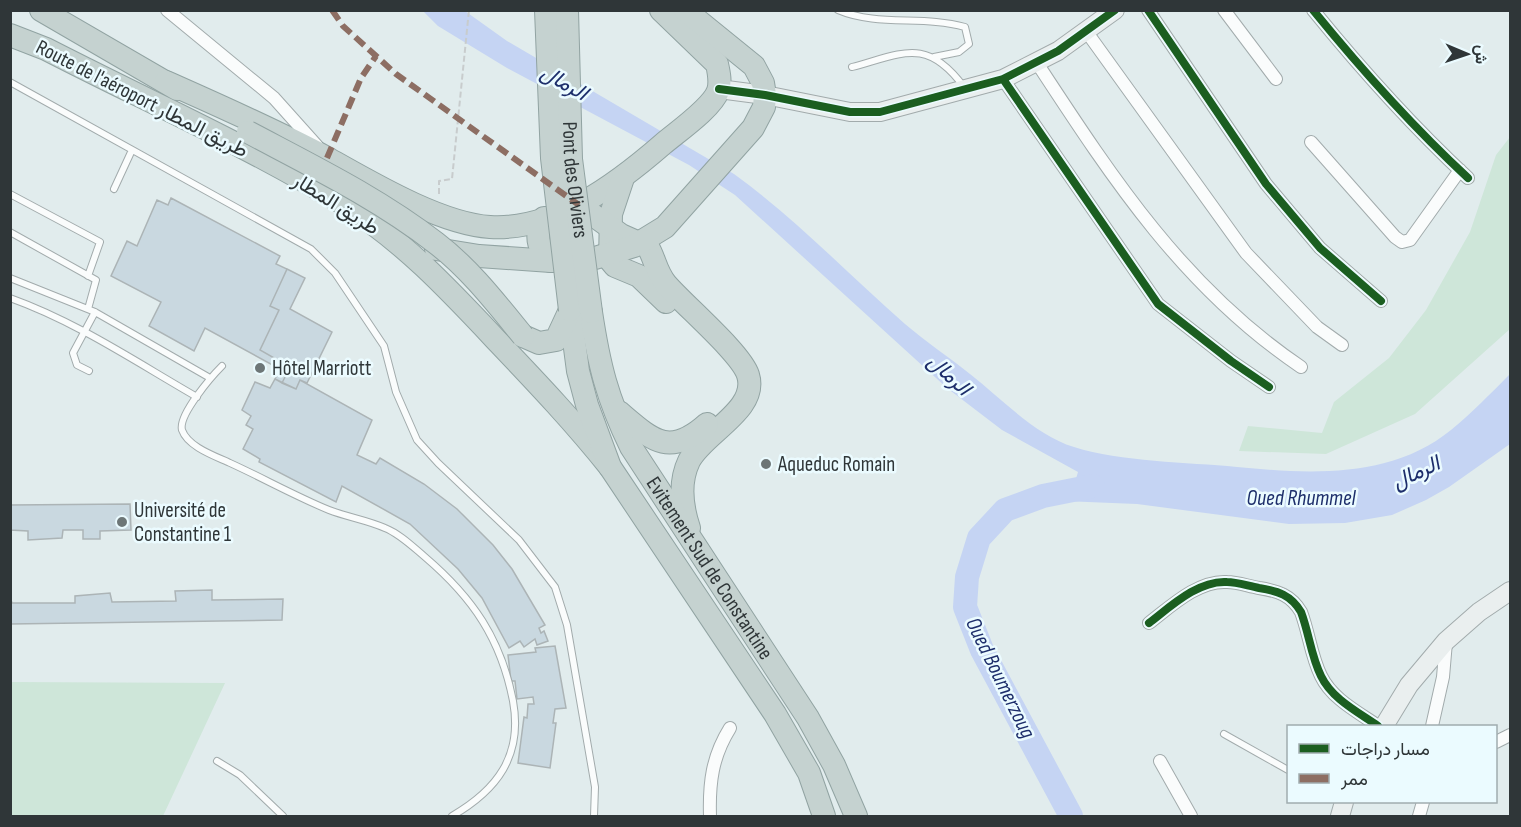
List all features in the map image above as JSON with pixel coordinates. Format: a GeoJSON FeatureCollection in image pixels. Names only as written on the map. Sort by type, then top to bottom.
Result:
{"type":"FeatureCollection","features":[{"type":"Feature","properties":{"kind":"highway","name":"Route de l'aéroport طريق المطار"},"geometry":{"type":"LineString","coordinates":[[41,10],[248,132],[365,194],[437,243],[482,286],[523,336],[539,343],[556,340],[580,311]]}},
{"type":"Feature","properties":{"kind":"highway","name":"Pont des Oliviers"},"geometry":{"type":"LineString","coordinates":[[546,10],[552,158],[580,311]]}},
{"type":"Feature","properties":{"kind":"highway","name":"Pont des Oliviers"},"geometry":{"type":"LineString","coordinates":[[567,10],[571,159],[580,311]]}},
{"type":"Feature","properties":{"kind":"highway"},"geometry":{"type":"LineString","coordinates":[[166,82],[231,110],[438,214],[490,227],[544,218],[579,205],[623,178],[714,97],[717,64],[700,45],[661,10]]}},
{"type":"Feature","properties":{"kind":"highway"},"geometry":{"type":"LineString","coordinates":[[398,244],[479,256],[551,261],[609,255],[642,242],[675,217],[753,128],[764,107],[765,95],[763,83],[754,66],[684,10]]}},
{"type":"Feature","properties":{"kind":"highway","name":"Route de l'aéroport طريق المطار"},"geometry":{"type":"LineString","coordinates":[[10,34],[46,49],[273,165]]}},
{"type":"Feature","properties":{"kind":"highway","name":"طريق المطار"},"geometry":{"type":"LineString","coordinates":[[273,165],[345,205],[398,244],[471,314],[576,424],[610,468]]}},
{"type":"Feature","properties":{"kind":"highway"},"geometry":{"type":"LineString","coordinates":[[611,406],[650,438],[675,444],[691,438],[724,409],[734,391],[734,381],[725,363],[651,287],[639,276],[615,266],[609,255],[614,202],[623,178]]}},
{"type":"Feature","properties":{"kind":"highway"},"geometry":{"type":"LineString","coordinates":[[579,205],[627,238],[642,242],[650,250],[654,266],[666,285],[739,360],[749,378],[750,388],[741,408],[699,447],[686,470],[684,507],[694,544]]}},
{"type":"Feature","properties":{"kind":"highway"},"geometry":{"type":"LineString","coordinates":[[544,218],[538,241],[540,248],[551,261]]}},
{"type":"Feature","properties":{"kind":"highway","name":"Evitement Sud de Constantine"},"geometry":{"type":"LineString","coordinates":[[580,311],[597,356],[611,406],[631,447],[808,718],[834,765],[855,816]]}},
{"type":"Feature","properties":{"kind":"highway","name":"Evitement Sud de Constantine"},"geometry":{"type":"LineString","coordinates":[[580,311],[578,371],[587,405],[610,468],[775,714],[809,773],[824,816]]}},
{"type":"Feature","properties":{"kind":"street"},"geometry":{"type":"LineString","coordinates":[[167,10],[274,98],[327,158]]}},
{"type":"Feature","properties":{"kind":"street"},"geometry":{"type":"LineString","coordinates":[[714,97],[765,95],[850,112],[880,112],[1003,79],[1037,63],[1091,21],[1115,10]]}},
{"type":"Feature","properties":{"kind":"street"},"geometry":{"type":"LineString","coordinates":[[1148,10],[1266,184],[1320,248],[1381,301]]}},
{"type":"Feature","properties":{"kind":"street"},"geometry":{"type":"LineString","coordinates":[[1224,10],[1276,79]]}},
{"type":"Feature","properties":{"kind":"street"},"geometry":{"type":"LineString","coordinates":[[1311,142],[1395,237],[1402,242],[1410,240],[1464,174],[1430,142],[1350,56],[1313,10]]}},
{"type":"Feature","properties":{"kind":"street"},"geometry":{"type":"LineString","coordinates":[[1091,21],[1246,253],[1317,327],[1342,345]]}},
{"type":"Feature","properties":{"kind":"street"},"geometry":{"type":"LineString","coordinates":[[1037,63],[1144,221],[1185,269],[1258,338],[1301,367]]}},
{"type":"Feature","properties":{"kind":"street"},"geometry":{"type":"LineString","coordinates":[[1003,79],[1158,304],[1217,351],[1269,387]]}},
{"type":"Feature","properties":{"kind":"street"},"geometry":{"type":"LineString","coordinates":[[1149,623],[1178,600],[1206,585],[1225,581],[1283,593],[1301,612],[1318,669],[1326,684],[1338,697],[1377,725]]}},
{"type":"Feature","properties":{"kind":"street"},"geometry":{"type":"LineString","coordinates":[[1385,725],[1409,685],[1446,641],[1479,612],[1509,595]]}},
{"type":"Feature","properties":{"kind":"street"},"geometry":{"type":"LineString","coordinates":[[1432,725],[1444,670],[1446,641]]}},
{"type":"Feature","properties":{"kind":"street"},"geometry":{"type":"LineString","coordinates":[[710,816],[712,768],[721,743],[730,728]]}},
{"type":"Feature","properties":{"kind":"street"},"geometry":{"type":"LineString","coordinates":[[1160,761],[1191,816]]}},
{"type":"Feature","properties":{"kind":"lane"},"geometry":{"type":"LineString","coordinates":[[838,10],[855,18],[946,21],[965,27],[969,44],[959,51],[934,57]]}},
{"type":"Feature","properties":{"kind":"lane"},"geometry":{"type":"LineString","coordinates":[[852,67],[912,52],[934,57],[952,70],[966,90]]}},
{"type":"Feature","properties":{"kind":"lane"},"geometry":{"type":"LineString","coordinates":[[10,82],[311,249],[334,273],[384,346],[396,392],[417,440],[438,464],[519,540],[555,586],[567,626],[595,787],[594,816]]}},
{"type":"Feature","properties":{"kind":"lane"},"geometry":{"type":"LineString","coordinates":[[114,189],[132,150]]}},
{"type":"Feature","properties":{"kind":"lane"},"geometry":{"type":"LineString","coordinates":[[10,194],[100,242],[88,276]]}},
{"type":"Feature","properties":{"kind":"lane"},"geometry":{"type":"LineString","coordinates":[[10,232],[88,276],[97,284],[91,310],[73,357],[77,365],[89,371]]}},
{"type":"Feature","properties":{"kind":"lane"},"geometry":{"type":"LineString","coordinates":[[10,278],[91,310],[210,378]]}},
{"type":"Feature","properties":{"kind":"lane"},"geometry":{"type":"LineString","coordinates":[[10,298],[38,308],[84,331],[197,397]]}},
{"type":"Feature","properties":{"kind":"lane"},"geometry":{"type":"LineString","coordinates":[[222,366],[210,378],[184,416],[181,427],[186,437],[207,452],[329,510],[386,528],[407,542],[447,576],[483,618],[508,678],[515,712],[512,750],[499,779],[477,802],[452,816]]}},
{"type":"Feature","properties":{"kind":"lane"},"geometry":{"type":"LineString","coordinates":[[1224,734],[1287,769]]}},
{"type":"Feature","properties":{"kind":"lane"},"geometry":{"type":"LineString","coordinates":[[217,762],[240,775],[283,816]]}},
{"type":"Feature","properties":{"kind":"path"},"geometry":{"type":"LineString","coordinates":[[438,214],[439,181],[452,179],[469,10]]}},
{"type":"Feature","properties":{"kind":"green space"},"geometry":{"type":"Polygon","coordinates":[[[1510,137],[1510,329],[1415,414],[1326,454],[1239,451],[1248,426],[1322,433],[1334,402],[1389,358],[1426,310],[1470,232],[1496,155],[1510,137]]]}},
{"type":"Feature","properties":{"kind":"green space"},"geometry":{"type":"Polygon","coordinates":[[[11,682],[225,683],[163,816],[11,816],[11,682]]]}},
{"type":"Feature","properties":{"kind":"water","name":"Oued Rhummel"},"geometry":{"type":"Polygon","coordinates":[[[423,11],[465,11],[507,41],[734,174],[800,228],[913,331],[1032,425],[1074,447],[1112,456],[1154,461],[1292,471],[1321,471],[1376,465],[1428,446],[1459,423],[1510,374],[1510,444],[1449,487],[1426,500],[1392,515],[1345,523],[1289,524],[1137,504],[1063,501],[1062,484],[1075,482],[1078,472],[1002,430],[947,388],[735,195],[689,165],[507,68],[438,26],[423,11]]]}},
{"type":"Feature","properties":{"kind":"building"},"geometry":{"type":"Polygon","coordinates":[[[171,198],[280,256],[276,264],[287,269],[270,306],[279,310],[260,350],[290,367],[282,383],[275,379],[280,369],[205,328],[194,351],[149,326],[161,302],[111,276],[127,241],[137,246],[157,200],[168,205],[171,198]]]}},
{"type":"Feature","properties":{"kind":"building"},"geometry":{"type":"Polygon","coordinates":[[[287,269],[305,278],[290,309],[332,332],[307,383],[300,380],[296,389],[282,383],[290,367],[260,350],[279,310],[270,306],[287,269]]]}},
{"type":"Feature","properties":{"kind":"building"},"geometry":{"type":"Polygon","coordinates":[[[275,379],[296,389],[300,380],[372,420],[357,455],[376,464],[380,458],[424,484],[457,509],[493,545],[512,569],[545,625],[539,628],[541,633],[544,631],[548,641],[537,645],[535,639],[524,647],[520,641],[509,648],[482,598],[458,569],[410,524],[342,486],[336,502],[259,462],[260,459],[243,449],[253,429],[246,425],[251,416],[242,410],[255,382],[270,388],[275,379]]]}},
{"type":"Feature","properties":{"kind":"building"},"geometry":{"type":"Polygon","coordinates":[[[130,504],[131,530],[100,531],[100,539],[83,539],[83,530],[63,530],[62,538],[28,540],[28,531],[10,530],[10,505],[130,504]]]}},
{"type":"Feature","properties":{"kind":"building"},"geometry":{"type":"Polygon","coordinates":[[[212,590],[212,600],[283,599],[282,620],[10,624],[10,597],[12,603],[75,603],[75,596],[110,593],[112,602],[176,601],[175,591],[212,590]]]}},
{"type":"Feature","properties":{"kind":"building"},"geometry":{"type":"Polygon","coordinates":[[[555,646],[566,708],[555,709],[553,723],[556,723],[550,768],[518,763],[524,717],[527,718],[528,704],[534,704],[533,697],[517,699],[515,681],[511,681],[508,655],[536,652],[535,648],[555,646]]]}},
{"type":"Feature","properties":{"kind":"waterway","name":"Oued Boumerzoug"},"geometry":{"type":"LineString","coordinates":[[1071,816],[982,650],[965,607],[967,577],[979,538],[1005,510],[1043,496],[1093,486]]}},
{"type":"Feature","properties":{"kind":"marked path"},"geometry":{"type":"LineString","coordinates":[[332,10],[343,26],[396,74],[579,205]]}},
{"type":"Feature","properties":{"kind":"marked path"},"geometry":{"type":"LineString","coordinates":[[327,158],[361,78],[376,56]]}},
{"type":"Feature","properties":{"kind":"cycle path"},"geometry":{"type":"LineString","coordinates":[[719,89],[765,95],[850,112],[880,112],[1003,79],[1058,51],[1115,10]]}},
{"type":"Feature","properties":{"kind":"cycle path"},"geometry":{"type":"LineString","coordinates":[[1148,10],[1266,184],[1320,248],[1381,301]]}},
{"type":"Feature","properties":{"kind":"cycle path"},"geometry":{"type":"LineString","coordinates":[[1313,10],[1388,97],[1468,178]]}},
{"type":"Feature","properties":{"kind":"cycle path"},"geometry":{"type":"LineString","coordinates":[[1003,79],[1158,304],[1231,361],[1269,387]]}},
{"type":"Feature","properties":{"kind":"cycle path"},"geometry":{"type":"LineString","coordinates":[[1149,623],[1175,602],[1206,585],[1239,583],[1283,595],[1301,612],[1315,661],[1326,684],[1346,704],[1377,725]]}},
{"type":"Feature","properties":{"kind":"place","name":"Hôtel Marriott"},"geometry":{"type":"Point","coordinates":[260,368]}},
{"type":"Feature","properties":{"kind":"place","name":"Aqueduc Romain"},"geometry":{"type":"Point","coordinates":[766,464]}},
{"type":"Feature","properties":{"kind":"place","name":"Université de Constantine 1"},"geometry":{"type":"Point","coordinates":[122,522]}},
{"type":"Feature","properties":{"kind":"water label","name":"الرمال"},"geometry":{"type":"Point","coordinates":[564,83]}},
{"type":"Feature","properties":{"kind":"water label","name":"الرمال"},"geometry":{"type":"Point","coordinates":[949,375]}},
{"type":"Feature","properties":{"kind":"water label","name":"الرمال"},"geometry":{"type":"Point","coordinates":[1416,473]}}]}
